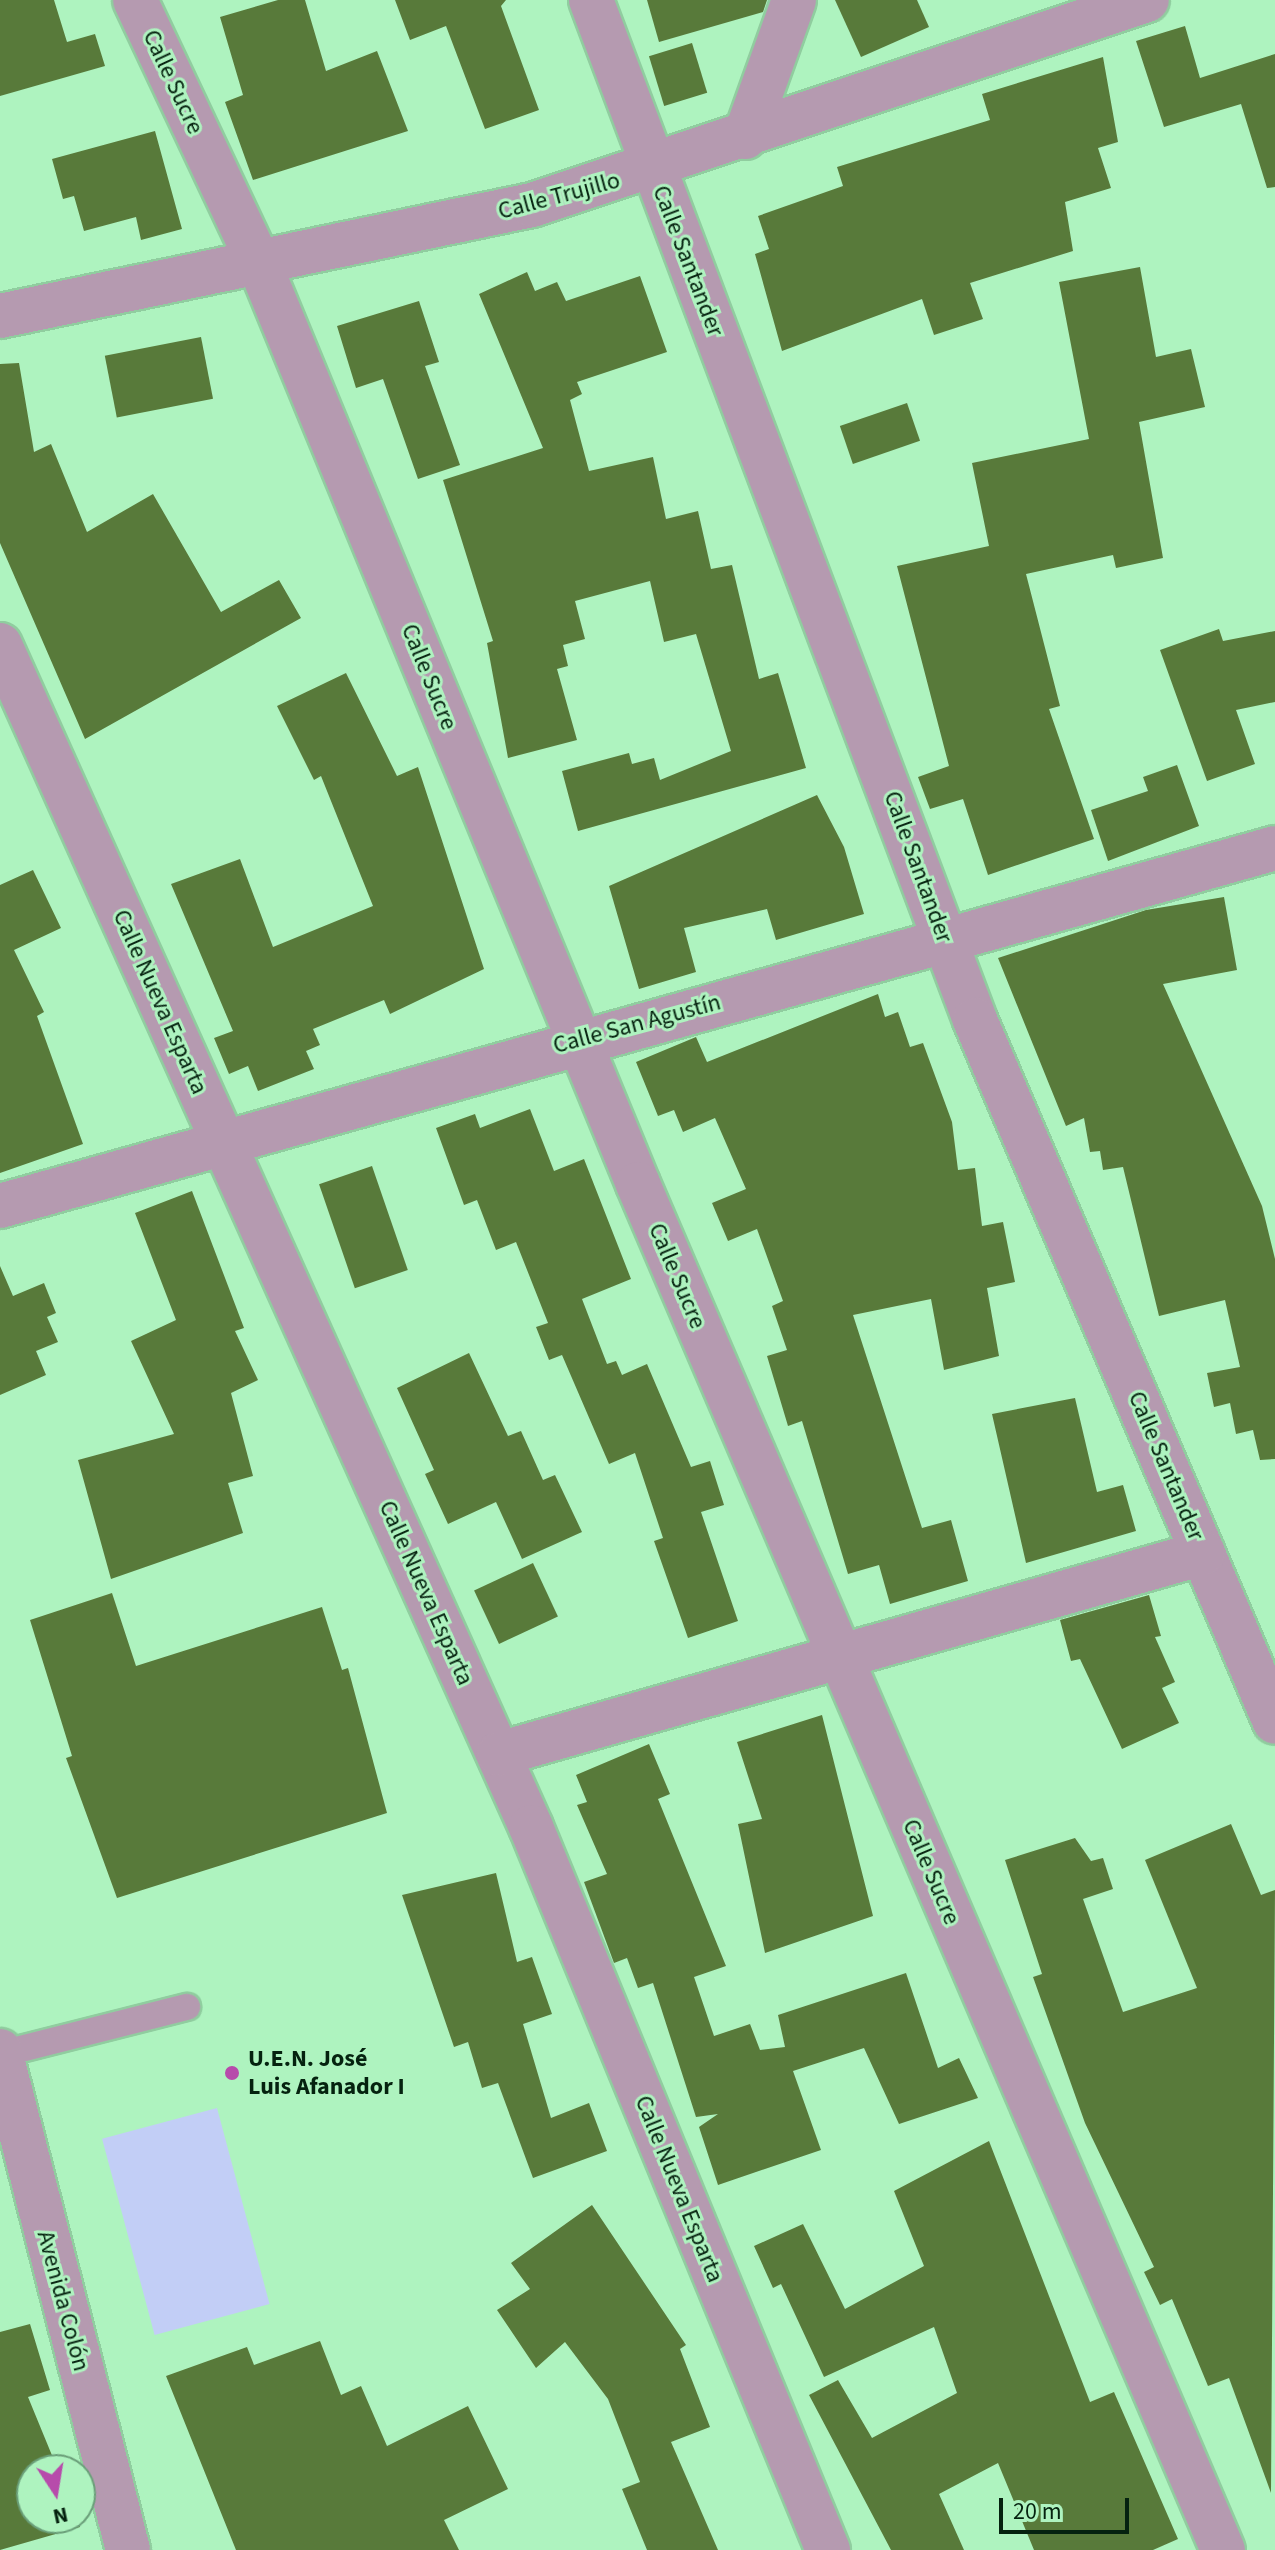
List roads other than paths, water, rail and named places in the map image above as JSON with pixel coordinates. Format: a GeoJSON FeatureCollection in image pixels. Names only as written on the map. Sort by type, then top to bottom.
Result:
{"type":"FeatureCollection","features":[{"type":"Feature","properties":{"kind":"street","name":"Calle Sucre"},"geometry":{"type":"LineString","coordinates":[[135,0],[259,263],[579,1039],[839,1657],[1223,2550]]}},
{"type":"Feature","properties":{"kind":"street","name":"Calle Santander"},"geometry":{"type":"LineString","coordinates":[[591,0],[945,938],[1274,1717]]}},
{"type":"Feature","properties":{"kind":"street"},"geometry":{"type":"LineString","coordinates":[[745,137],[794,0]]}},
{"type":"Feature","properties":{"kind":"street","name":"Calle Trujillo"},"geometry":{"type":"LineString","coordinates":[[0,316],[532,205],[653,169],[1147,0]]}},
{"type":"Feature","properties":{"kind":"street","name":"Calle Nueva Esparta"},"geometry":{"type":"LineString","coordinates":[[0,645],[499,1754],[828,2550]]}},
{"type":"Feature","properties":{"kind":"street","name":"Calle San Agustín"},"geometry":{"type":"LineString","coordinates":[[0,1206],[222,1138],[1275,848]]}},
{"type":"Feature","properties":{"kind":"street"},"geometry":{"type":"LineString","coordinates":[[499,1754],[1203,1553]]}},
{"type":"Feature","properties":{"kind":"street","name":"Avenida Colón"},"geometry":{"type":"LineString","coordinates":[[0,2052],[128,2550]]}},
{"type":"Feature","properties":{"kind":"lane"},"geometry":{"type":"LineString","coordinates":[[0,2052],[187,2007]]}},
{"type":"Feature","properties":{"kind":"place","name":"U.E.N. José Luis Afanador I"},"geometry":{"type":"Point","coordinates":[232,2073]}}]}
